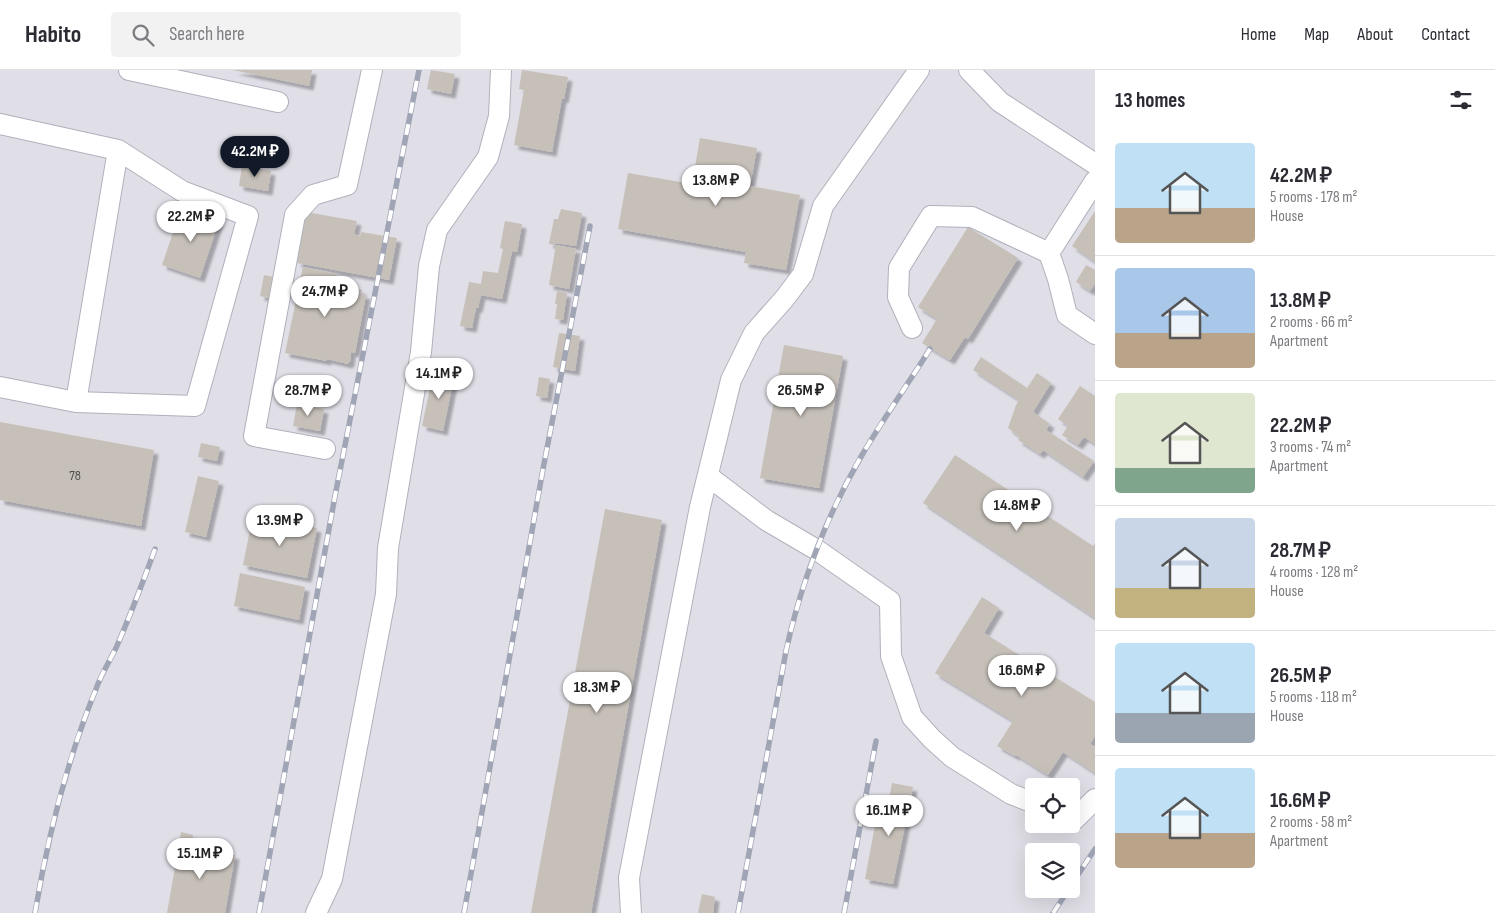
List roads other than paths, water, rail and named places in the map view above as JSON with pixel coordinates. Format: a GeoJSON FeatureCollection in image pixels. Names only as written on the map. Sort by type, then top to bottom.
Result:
{"type":"FeatureCollection","features":[{"type":"Feature","properties":{"kind":"lane"},"geometry":{"type":"LineString","coordinates":[[129,70],[278,102]]}},
{"type":"Feature","properties":{"kind":"lane"},"geometry":{"type":"LineString","coordinates":[[325,450],[254,436],[296,215],[313,195],[347,185],[372,70]]}},
{"type":"Feature","properties":{"kind":"lane"},"geometry":{"type":"LineString","coordinates":[[316,913],[332,879],[386,594],[388,548],[421,352],[429,266],[437,230],[488,156],[499,116],[501,70]]}},
{"type":"Feature","properties":{"kind":"lane"},"geometry":{"type":"LineString","coordinates":[[631,913],[628,878],[700,508],[731,380],[754,333],[804,274],[823,206],[918,70]]}},
{"type":"Feature","properties":{"kind":"lane"},"geometry":{"type":"LineString","coordinates":[[969,70],[1000,102],[1095,164]]}},
{"type":"Feature","properties":{"kind":"lane"},"geometry":{"type":"LineString","coordinates":[[0,124],[118,150],[182,191],[248,216],[195,406],[76,402],[0,387]]}},
{"type":"Feature","properties":{"kind":"lane"},"geometry":{"type":"LineString","coordinates":[[76,402],[118,150]]}},
{"type":"Feature","properties":{"kind":"lane"},"geometry":{"type":"LineString","coordinates":[[1095,180],[1050,252],[1066,315],[1095,334]]}},
{"type":"Feature","properties":{"kind":"lane"},"geometry":{"type":"LineString","coordinates":[[912,328],[898,297],[899,268],[930,216],[972,217],[1050,252]]}},
{"type":"Feature","properties":{"kind":"lane"},"geometry":{"type":"LineString","coordinates":[[708,476],[766,520],[817,550],[890,601],[891,656],[912,717],[952,757],[1011,794],[1025,799]]}},
{"type":"Feature","properties":{"kind":"lane"},"geometry":{"type":"LineString","coordinates":[[1080,814],[1095,799]]}},
{"type":"Feature","properties":{"kind":"railway"},"geometry":{"type":"LineString","coordinates":[[259,913],[335,496],[419,70]]}},
{"type":"Feature","properties":{"kind":"railway"},"geometry":{"type":"LineString","coordinates":[[464,913],[543,469],[590,226]]}},
{"type":"Feature","properties":{"kind":"railway"},"geometry":{"type":"LineString","coordinates":[[738,913],[786,651],[807,575],[837,501],[849,478],[878,428],[930,349]]}},
{"type":"Feature","properties":{"kind":"railway"},"geometry":{"type":"LineString","coordinates":[[35,913],[52,827],[76,744],[98,684],[116,648],[155,549]]}},
{"type":"Feature","properties":{"kind":"railway"},"geometry":{"type":"LineString","coordinates":[[844,913],[876,741]]}},
{"type":"Feature","properties":{"kind":"railway"},"geometry":{"type":"LineString","coordinates":[[1080,872],[1095,849]]}},
{"type":"Feature","properties":{"kind":"railway"},"geometry":{"type":"LineString","coordinates":[[1053,913],[1063,898]]}}]}
